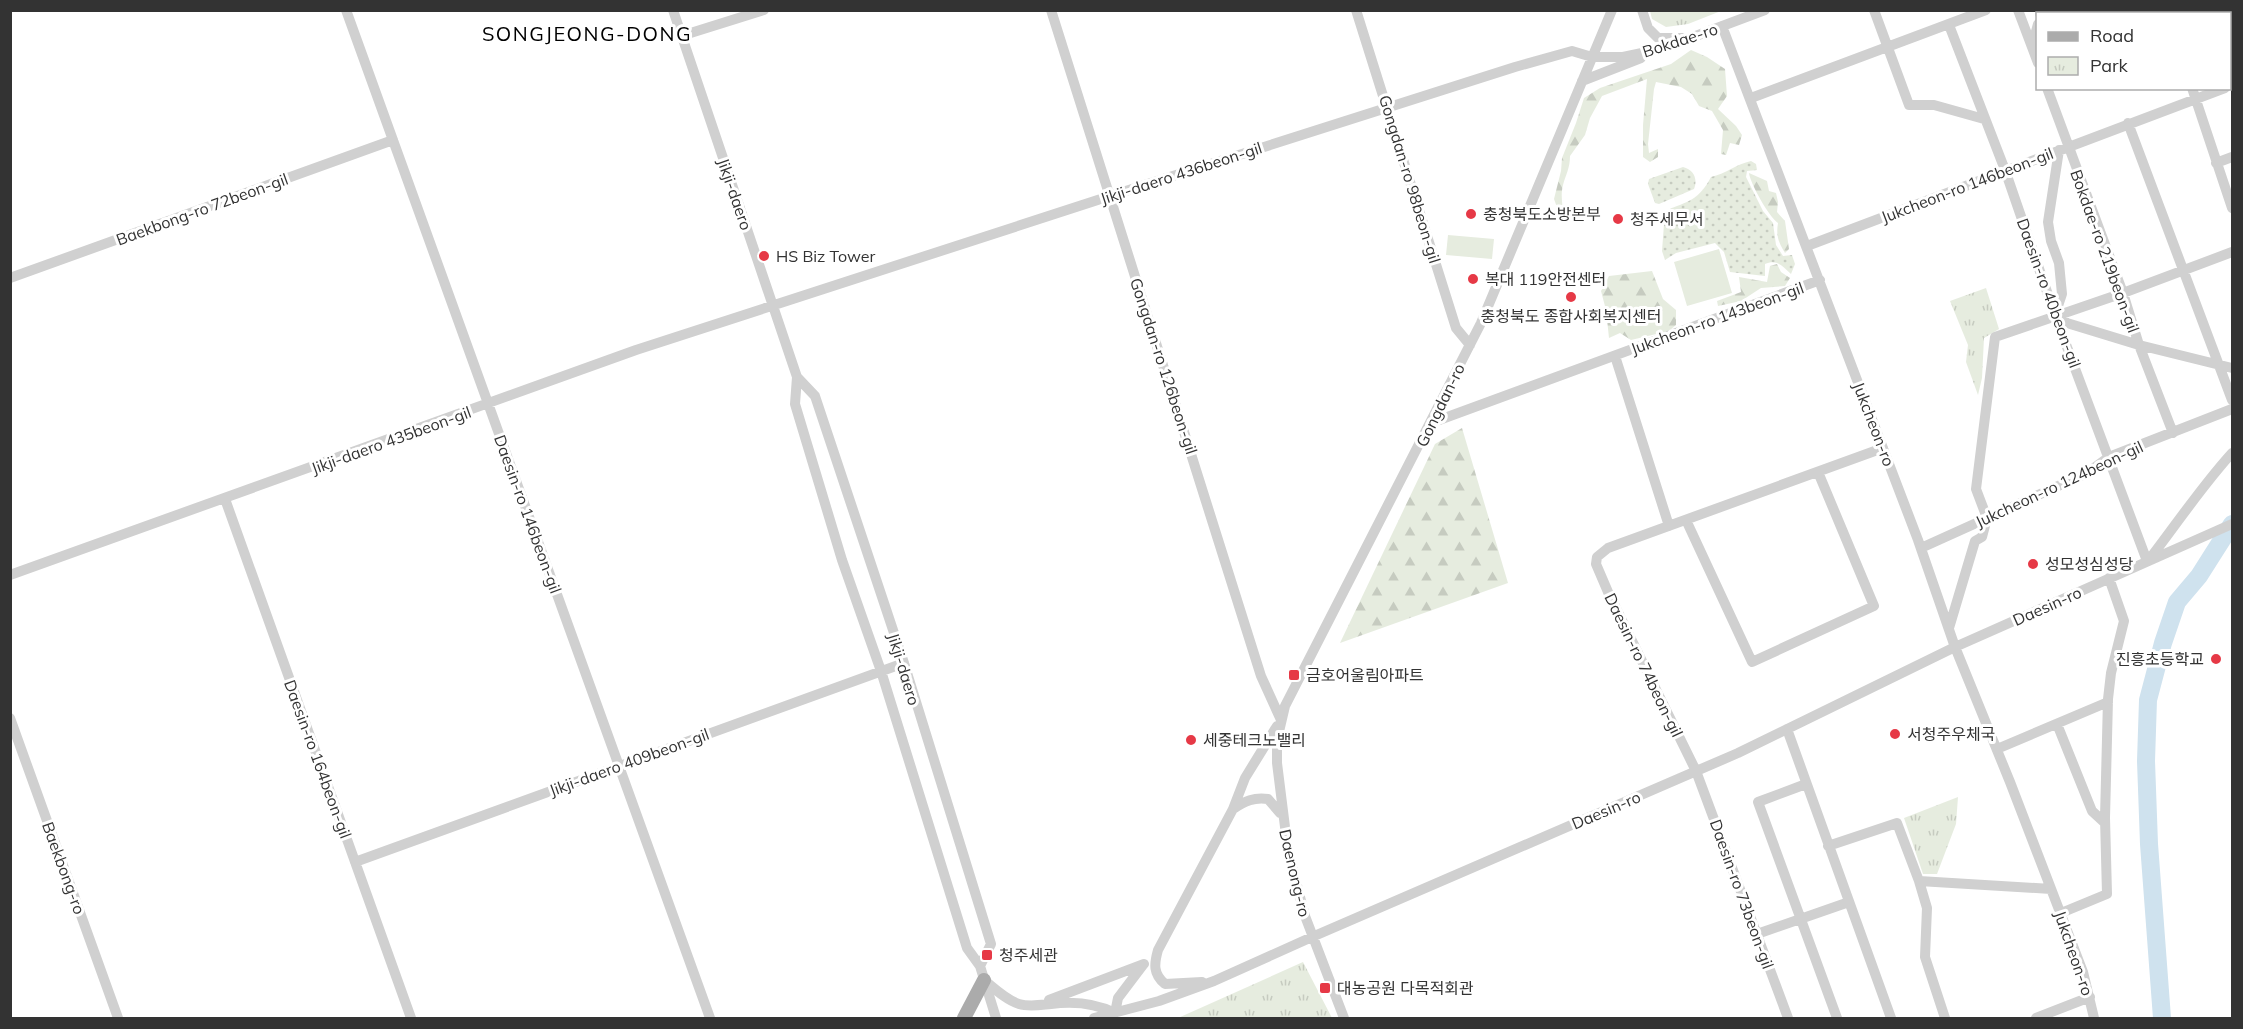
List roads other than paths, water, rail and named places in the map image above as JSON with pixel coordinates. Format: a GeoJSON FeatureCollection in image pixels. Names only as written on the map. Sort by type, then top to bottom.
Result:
{"type":"FeatureCollection","features":[{"type":"Feature","properties":{"kind":"main road"},"geometry":{"type":"LineString","coordinates":[[964,1018],[982,973]]}},
{"type":"Feature","properties":{"kind":"street","name":"Daesin-ro 146beon-gil"},"geometry":{"type":"LineString","coordinates":[[346,10],[710,1018]]}},
{"type":"Feature","properties":{"kind":"street","name":"Jikji-daero"},"geometry":{"type":"LineString","coordinates":[[673,10],[797,377],[795,404],[842,561],[881,672],[968,948],[982,973],[996,1018]]}},
{"type":"Feature","properties":{"kind":"street"},"geometry":{"type":"LineString","coordinates":[[681,36],[764,10]]}},
{"type":"Feature","properties":{"kind":"street","name":"Gongdan-ro 126beon-gil"},"geometry":{"type":"LineString","coordinates":[[1051,10],[1261,676],[1281,720]]}},
{"type":"Feature","properties":{"kind":"street","name":"Gongdan-ro 98beon-gil"},"geometry":{"type":"LineString","coordinates":[[1356,10],[1456,327],[1470,345]]}},
{"type":"Feature","properties":{"kind":"street","name":"Gongdan-ro"},"geometry":{"type":"LineString","coordinates":[[1281,720],[1289,698],[1470,345],[1612,10]]}},
{"type":"Feature","properties":{"kind":"street"},"geometry":{"type":"LineString","coordinates":[[1642,10],[1648,28],[1658,38],[1689,40]]}},
{"type":"Feature","properties":{"kind":"street","name":"Bokdae-ro"},"geometry":{"type":"LineString","coordinates":[[1592,57],[1623,57],[1689,40],[1765,10]]}},
{"type":"Feature","properties":{"kind":"street"},"geometry":{"type":"LineString","coordinates":[[1874,10],[1909,105],[1934,105],[1984,119]]}},
{"type":"Feature","properties":{"kind":"street"},"geometry":{"type":"LineString","coordinates":[[1751,98],[1986,10]]}},
{"type":"Feature","properties":{"kind":"street"},"geometry":{"type":"LineString","coordinates":[[2018,10],[2036,60]]}},
{"type":"Feature","properties":{"kind":"street","name":"Daesin-ro 40beon-gil"},"geometry":{"type":"LineString","coordinates":[[1949,24],[2005,170],[2055,315],[2150,560]]}},
{"type":"Feature","properties":{"kind":"street","name":"Jukcheon-ro"},"geometry":{"type":"LineString","coordinates":[[1722,26],[1921,548],[1955,647],[2052,889],[2091,997],[2094,1018]]}},
{"type":"Feature","properties":{"kind":"street"},"geometry":{"type":"LineString","coordinates":[[2031,46],[2036,28]]}},
{"type":"Feature","properties":{"kind":"street"},"geometry":{"type":"LineString","coordinates":[[1582,81],[1689,40]]}},
{"type":"Feature","properties":{"kind":"street","name":"Jikji-daero 436beon-gil"},"geometry":{"type":"LineString","coordinates":[[773,307],[1387,107],[1572,51],[1592,57]]}},
{"type":"Feature","properties":{"kind":"street","name":"Bokdae-ro 219beon-gil"},"geometry":{"type":"LineString","coordinates":[[2048,90],[2063,148],[2123,293],[2139,345],[2173,433]]}},
{"type":"Feature","properties":{"kind":"street","name":"Jukcheon-ro 146beon-gil"},"geometry":{"type":"LineString","coordinates":[[1807,246],[2128,123],[2194,93],[2213,90]]}},
{"type":"Feature","properties":{"kind":"street"},"geometry":{"type":"LineString","coordinates":[[2194,93],[2232,208]]}},
{"type":"Feature","properties":{"kind":"street"},"geometry":{"type":"LineString","coordinates":[[2128,123],[2232,400]]}},
{"type":"Feature","properties":{"kind":"street","name":"Baekbong-ro 72beon-gil"},"geometry":{"type":"LineString","coordinates":[[10,278],[393,140]]}},
{"type":"Feature","properties":{"kind":"street"},"geometry":{"type":"LineString","coordinates":[[2055,315],[2062,294],[2059,263],[2048,222],[2063,148]]}},
{"type":"Feature","properties":{"kind":"street"},"geometry":{"type":"LineString","coordinates":[[2216,163],[2232,157]]}},
{"type":"Feature","properties":{"kind":"street"},"geometry":{"type":"LineString","coordinates":[[1949,629],[1975,541],[1982,537],[1987,518],[1976,489],[1995,337],[2232,252]]}},
{"type":"Feature","properties":{"kind":"street","name":"Jukcheon-ro 143beon-gil"},"geometry":{"type":"LineString","coordinates":[[1431,423],[1820,280]]}},
{"type":"Feature","properties":{"kind":"street","name":"Jikji-daero 435beon-gil"},"geometry":{"type":"LineString","coordinates":[[10,575],[489,405],[636,350],[773,307]]}},
{"type":"Feature","properties":{"kind":"street"},"geometry":{"type":"LineString","coordinates":[[2055,315],[2067,323],[2139,345]]}},
{"type":"Feature","properties":{"kind":"street","name":"Bokdae-ro 219beon-gil"},"geometry":{"type":"LineString","coordinates":[[2139,345],[2232,368]]}},
{"type":"Feature","properties":{"kind":"street"},"geometry":{"type":"LineString","coordinates":[[1615,356],[1669,526],[1883,447]]}},
{"type":"Feature","properties":{"kind":"street","name":"Jikji-daero"},"geometry":{"type":"LineString","coordinates":[[797,377],[815,396],[904,663],[991,944],[982,973]]}},
{"type":"Feature","properties":{"kind":"street","name":"Jukcheon-ro 124beon-gil"},"geometry":{"type":"LineString","coordinates":[[1921,548],[2087,473],[2109,457],[2232,409]]}},
{"type":"Feature","properties":{"kind":"street"},"geometry":{"type":"LineString","coordinates":[[2150,560],[2189,504],[2232,453]]}},
{"type":"Feature","properties":{"kind":"street"},"geometry":{"type":"LineString","coordinates":[[1686,520],[1752,662],[1874,606],[1818,472]]}},
{"type":"Feature","properties":{"kind":"street","name":"Daesin-ro 164beon-gil"},"geometry":{"type":"LineString","coordinates":[[225,499],[411,1018]]}},
{"type":"Feature","properties":{"kind":"street","name":"Daesin-ro"},"geometry":{"type":"LineString","coordinates":[[1094,1018],[1111,1016],[1160,1001],[1214,981],[1696,771],[1955,647],[2232,524]]}},
{"type":"Feature","properties":{"kind":"street","name":"Daesin-ro 74beon-gil"},"geometry":{"type":"LineString","coordinates":[[1669,526],[1608,548],[1597,557],[1596,564],[1696,771]]}},
{"type":"Feature","properties":{"kind":"street"},"geometry":{"type":"LineString","coordinates":[[2061,913],[2107,894],[2105,823],[2108,702],[2111,673],[2124,621],[2109,578]]}},
{"type":"Feature","properties":{"kind":"street","name":"Jikji-daero 409beon-gil"},"geometry":{"type":"LineString","coordinates":[[355,862],[904,663]]}},
{"type":"Feature","properties":{"kind":"street"},"geometry":{"type":"LineString","coordinates":[[1997,749],[2108,702]]}},
{"type":"Feature","properties":{"kind":"street","name":"Baekbong-ro"},"geometry":{"type":"LineString","coordinates":[[10,718],[118,1018]]}},
{"type":"Feature","properties":{"kind":"street"},"geometry":{"type":"LineString","coordinates":[[1214,981],[1165,984],[1158,978],[1154,965],[1158,950],[1233,809],[1245,778],[1281,720]]}},
{"type":"Feature","properties":{"kind":"street","name":"Daenong-ro"},"geometry":{"type":"LineString","coordinates":[[1281,720],[1276,763],[1288,851],[1312,937],[1344,1018]]}},
{"type":"Feature","properties":{"kind":"street"},"geometry":{"type":"LineString","coordinates":[[2057,724],[2092,812],[2105,823]]}},
{"type":"Feature","properties":{"kind":"street"},"geometry":{"type":"LineString","coordinates":[[1787,729],[1891,1018]]}},
{"type":"Feature","properties":{"kind":"street","name":"Daesin-ro 73beon-gil"},"geometry":{"type":"LineString","coordinates":[[1696,771],[1787,1018]]}},
{"type":"Feature","properties":{"kind":"street"},"geometry":{"type":"LineString","coordinates":[[1806,784],[1758,802],[1837,1018]]}},
{"type":"Feature","properties":{"kind":"street"},"geometry":{"type":"LineString","coordinates":[[1233,809],[1244,801],[1257,798],[1268,799],[1276,805],[1282,817]]}},
{"type":"Feature","properties":{"kind":"street"},"geometry":{"type":"LineString","coordinates":[[1828,846],[1897,823],[1927,908],[1925,957],[1945,1018]]}},
{"type":"Feature","properties":{"kind":"street","name":"Jukcheon-ro"},"geometry":{"type":"LineString","coordinates":[[1919,881],[2052,889]]}},
{"type":"Feature","properties":{"kind":"street"},"geometry":{"type":"LineString","coordinates":[[1757,934],[1849,902]]}},
{"type":"Feature","properties":{"kind":"street"},"geometry":{"type":"LineString","coordinates":[[982,973],[1013,1001],[1035,1005],[1074,1002],[1095,1006],[1111,1016],[1118,998],[1158,950]]}},
{"type":"Feature","properties":{"kind":"street"},"geometry":{"type":"LineString","coordinates":[[1035,1005],[1144,964]]}},
{"type":"Feature","properties":{"kind":"street"},"geometry":{"type":"LineString","coordinates":[[2036,1018],[2091,997]]}},
{"type":"Feature","properties":{"kind":"waterway"},"geometry":{"type":"LineString","coordinates":[[2162,1018],[2149,844],[2146,761],[2148,700],[2177,602],[2199,576],[2232,524]]}},
{"type":"Feature","properties":{"kind":"place","name":"충청북도소방본부"},"geometry":{"type":"Point","coordinates":[1471,214]}},
{"type":"Feature","properties":{"kind":"place","name":"청주세무서"},"geometry":{"type":"Point","coordinates":[1618,219]}},
{"type":"Feature","properties":{"kind":"place","name":"HS Biz Tower"},"geometry":{"type":"Point","coordinates":[764,256]}},
{"type":"Feature","properties":{"kind":"place","name":"복대 119안전센터"},"geometry":{"type":"Point","coordinates":[1473,279]}},
{"type":"Feature","properties":{"kind":"place","name":"충청북도 종합사회복지센터"},"geometry":{"type":"Point","coordinates":[1571,297]}},
{"type":"Feature","properties":{"kind":"place","name":"성모성심성당"},"geometry":{"type":"Point","coordinates":[2033,564]}},
{"type":"Feature","properties":{"kind":"place","name":"진흥초등학교"},"geometry":{"type":"Point","coordinates":[2216,659]}},
{"type":"Feature","properties":{"kind":"place","name":"금호어울림아파트"},"geometry":{"type":"Point","coordinates":[1294,675]}},
{"type":"Feature","properties":{"kind":"place","name":"서청주우체국"},"geometry":{"type":"Point","coordinates":[1895,734]}},
{"type":"Feature","properties":{"kind":"place","name":"세중테크노밸리"},"geometry":{"type":"Point","coordinates":[1191,740]}},
{"type":"Feature","properties":{"kind":"place","name":"청주세관"},"geometry":{"type":"Point","coordinates":[987,955]}},
{"type":"Feature","properties":{"kind":"place","name":"대농공원 다목적회관"},"geometry":{"type":"Point","coordinates":[1325,988]}},
{"type":"Feature","properties":{"kind":"district","name":"SONGJEONG-DONG"},"geometry":{"type":"Point","coordinates":[587,34]}}]}
